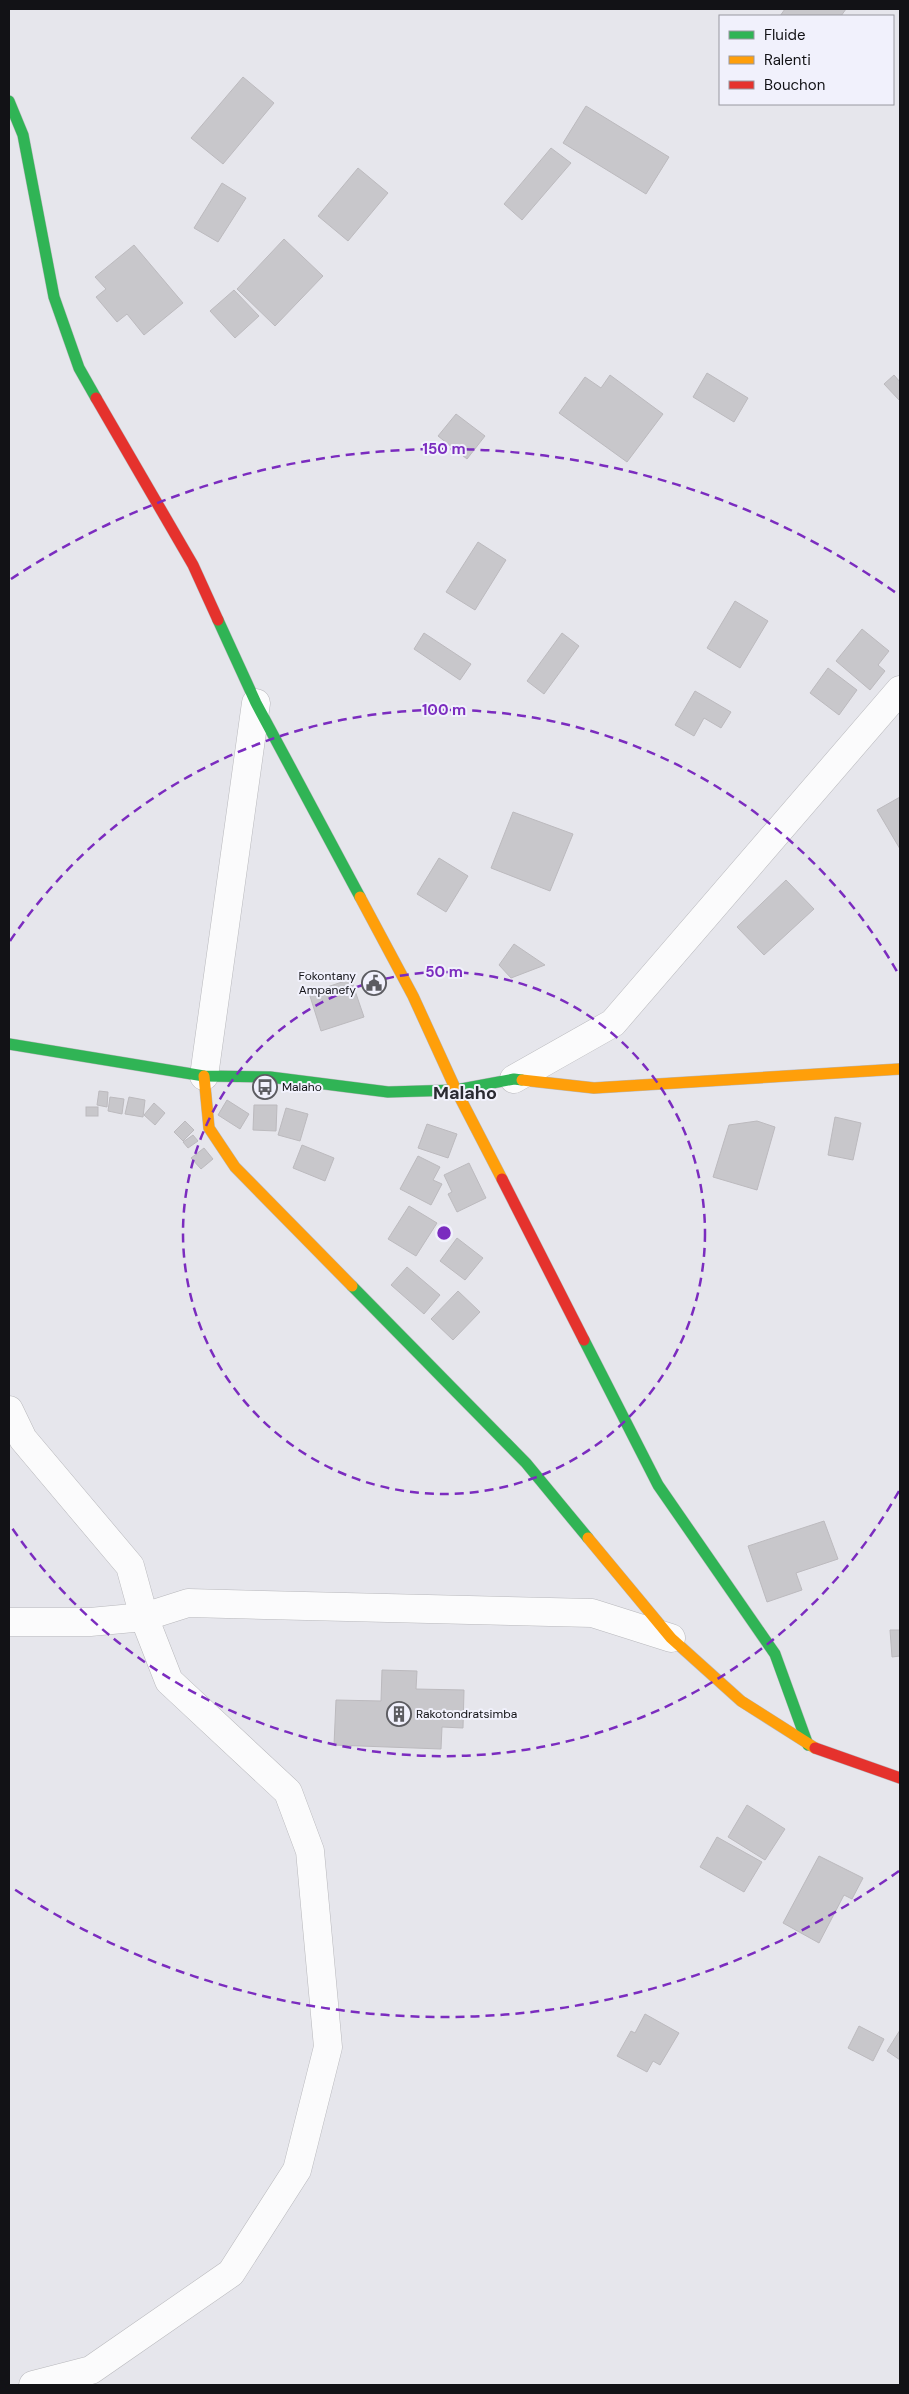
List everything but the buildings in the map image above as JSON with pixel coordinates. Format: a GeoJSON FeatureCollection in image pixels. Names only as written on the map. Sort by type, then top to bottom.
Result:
{"type":"FeatureCollection","features":[{"type":"Feature","properties":{"kind":"street"},"geometry":{"type":"LineString","coordinates":[[9,101],[22,135],[54,297],[79,368],[193,565],[256,703],[413,996],[456,1090],[658,1485],[775,1654],[808,1745]]}},
{"type":"Feature","properties":{"kind":"street"},"geometry":{"type":"LineString","coordinates":[[514,1079],[613,1023],[900,690]]}},
{"type":"Feature","properties":{"kind":"street"},"geometry":{"type":"LineString","coordinates":[[256,703],[204,1076],[209,1128],[235,1167],[526,1463],[671,1638],[741,1701],[808,1745],[900,1778]]}},
{"type":"Feature","properties":{"kind":"street"},"geometry":{"type":"LineString","coordinates":[[9,1044],[204,1076],[270,1076],[388,1092],[456,1090],[514,1079],[594,1088],[900,1069]]}},
{"type":"Feature","properties":{"kind":"street"},"geometry":{"type":"LineString","coordinates":[[9,1410],[22,1439],[130,1566],[144,1617],[170,1681],[288,1792],[310,1851],[328,2047],[297,2170],[230,2273],[91,2370],[33,2385]]}},
{"type":"Feature","properties":{"kind":"street"},"geometry":{"type":"LineString","coordinates":[[9,1622],[90,1622],[144,1617],[188,1603],[592,1613],[671,1638]]}},
{"type":"Feature","properties":{"kind":"traffic: fast"},"geometry":{"type":"LineString","coordinates":[[9,101],[23,135],[54,297],[79,368],[96,398]]}},
{"type":"Feature","properties":{"kind":"traffic: fast"},"geometry":{"type":"LineString","coordinates":[[218,620],[256,703],[360,897]]}},
{"type":"Feature","properties":{"kind":"traffic: fast"},"geometry":{"type":"LineString","coordinates":[[9,1044],[204,1076],[270,1077],[388,1092],[456,1090],[514,1079],[522,1080]]}},
{"type":"Feature","properties":{"kind":"traffic: fast"},"geometry":{"type":"LineString","coordinates":[[352,1286],[526,1463],[588,1538]]}},
{"type":"Feature","properties":{"kind":"traffic: fast"},"geometry":{"type":"LineString","coordinates":[[584,1340],[658,1485],[775,1654],[808,1745]]}},
{"type":"Feature","properties":{"kind":"traffic: slow"},"geometry":{"type":"LineString","coordinates":[[360,897],[413,996],[456,1090],[502,1179]]}},
{"type":"Feature","properties":{"kind":"traffic: slow"},"geometry":{"type":"LineString","coordinates":[[522,1080],[594,1088],[900,1069]]}},
{"type":"Feature","properties":{"kind":"traffic: slow"},"geometry":{"type":"LineString","coordinates":[[204,1076],[209,1128],[235,1167],[352,1286]]}},
{"type":"Feature","properties":{"kind":"traffic: slow"},"geometry":{"type":"LineString","coordinates":[[588,1538],[671,1638],[741,1701],[815,1748]]}},
{"type":"Feature","properties":{"kind":"traffic: jam"},"geometry":{"type":"LineString","coordinates":[[96,398],[193,565],[218,620]]}},
{"type":"Feature","properties":{"kind":"traffic: jam"},"geometry":{"type":"LineString","coordinates":[[502,1179],[584,1340]]}},
{"type":"Feature","properties":{"kind":"traffic: jam"},"geometry":{"type":"LineString","coordinates":[[815,1748],[900,1778]]}},
{"type":"Feature","properties":{"kind":"place","name":"Fokontany Ampanefy"},"geometry":{"type":"Point","coordinates":[374,983]}},
{"type":"Feature","properties":{"kind":"place","name":"Malaho"},"geometry":{"type":"Point","coordinates":[265,1087]}},
{"type":"Feature","properties":{"kind":"place","name":"Rakotondratsimba"},"geometry":{"type":"Point","coordinates":[399,1714]}},
{"type":"Feature","properties":{"kind":"district","name":"Malaho"},"geometry":{"type":"Point","coordinates":[465,1093]}}]}
